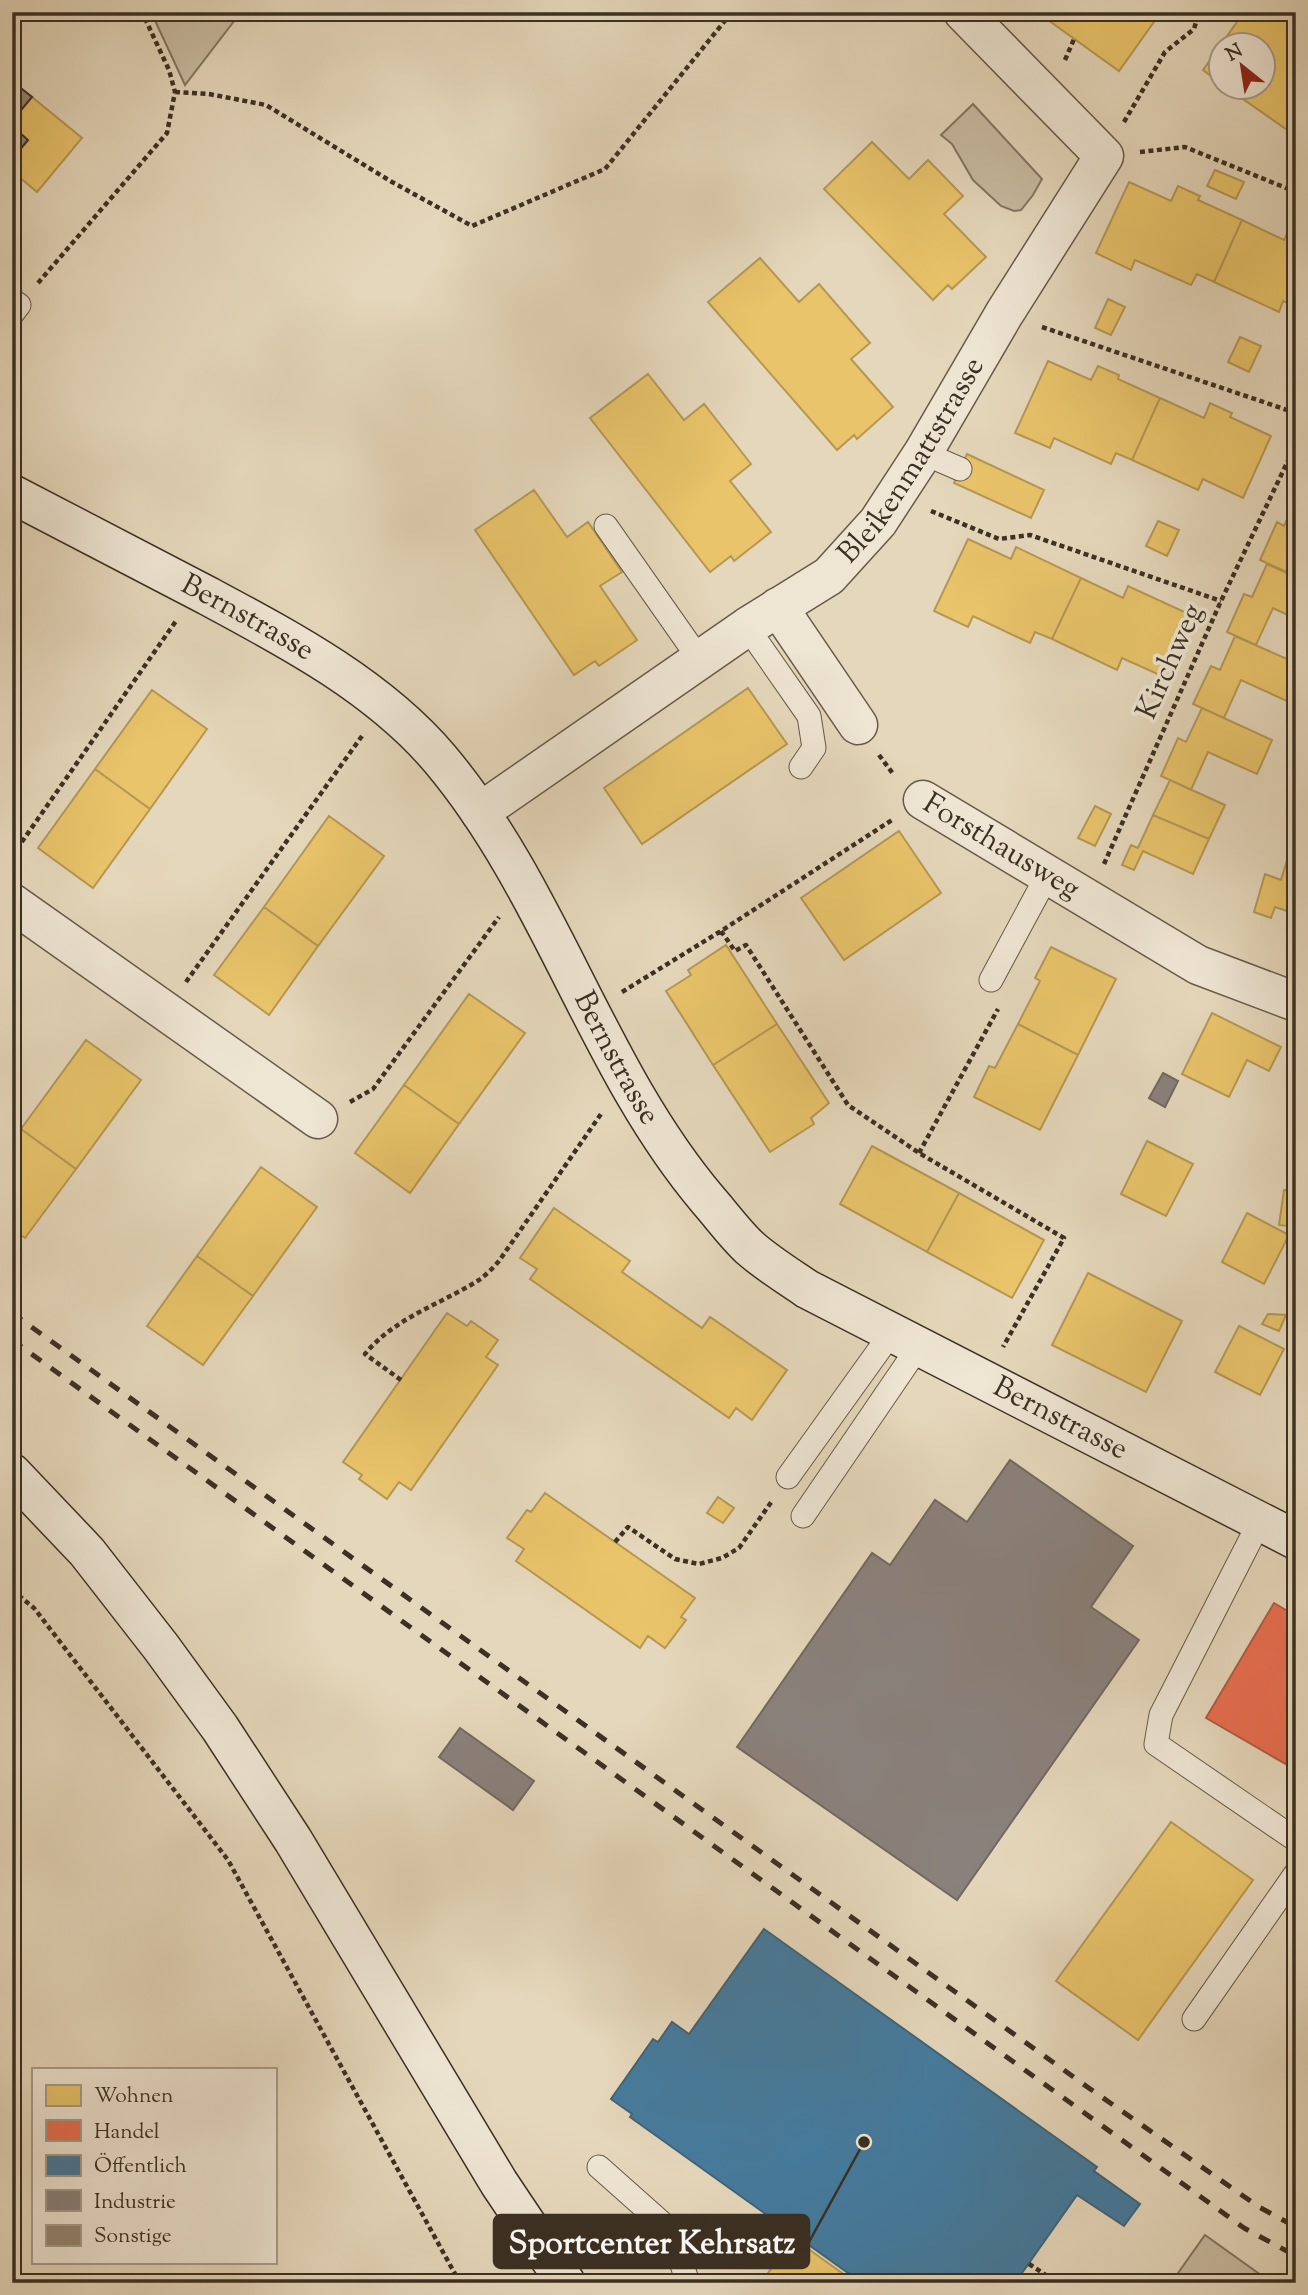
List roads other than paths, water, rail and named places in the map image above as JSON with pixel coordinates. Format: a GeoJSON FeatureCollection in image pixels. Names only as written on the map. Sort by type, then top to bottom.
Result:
{"type":"FeatureCollection","features":[{"type":"Feature","properties":{"kind":"street","name":"Bleikenmattstrasse"},"geometry":{"type":"LineString","coordinates":[[480,812],[763,617],[829,576],[878,522],[1104,156],[963,12]]}},
{"type":"Feature","properties":{"kind":"street","name":"Bernstrasse"},"geometry":{"type":"LineString","coordinates":[[12,494],[304,650],[398,715],[440,759],[480,812],[523,884],[625,1079],[660,1137],[687,1175],[750,1248],[807,1289],[1296,1540]]}},
{"type":"Feature","properties":{"kind":"street"},"geometry":{"type":"LineString","coordinates":[[763,617],[858,725]]}},
{"type":"Feature","properties":{"kind":"street","name":"Forsthausweg"},"geometry":{"type":"LineString","coordinates":[[923,800],[1198,965],[1296,1002]]}},
{"type":"Feature","properties":{"kind":"street"},"geometry":{"type":"LineString","coordinates":[[12,904],[318,1119]]}},
{"type":"Feature","properties":{"kind":"street"},"geometry":{"type":"LineString","coordinates":[[12,1473],[87,1552],[220,1728],[293,1840],[499,2183],[566,2283]]}},
{"type":"Feature","properties":{"kind":"lane"},"geometry":{"type":"LineString","coordinates":[[923,453],[960,469]]}},
{"type":"Feature","properties":{"kind":"lane"},"geometry":{"type":"LineString","coordinates":[[606,526],[700,660]]}},
{"type":"Feature","properties":{"kind":"lane"},"geometry":{"type":"LineString","coordinates":[[763,617],[809,716],[814,748],[801,767]]}},
{"type":"Feature","properties":{"kind":"lane"},"geometry":{"type":"LineString","coordinates":[[991,980],[1048,874]]}},
{"type":"Feature","properties":{"kind":"lane"},"geometry":{"type":"LineString","coordinates":[[789,1477],[906,1339]]}},
{"type":"Feature","properties":{"kind":"lane"},"geometry":{"type":"LineString","coordinates":[[803,1516],[906,1339]]}},
{"type":"Feature","properties":{"kind":"lane"},"geometry":{"type":"LineString","coordinates":[[1260,1521],[1161,1715],[1156,1744],[1296,1840]]}},
{"type":"Feature","properties":{"kind":"lane"},"geometry":{"type":"LineString","coordinates":[[1194,2019],[1296,1873]]}},
{"type":"Feature","properties":{"kind":"lane"},"geometry":{"type":"LineString","coordinates":[[599,2167],[671,2231],[688,2283]]}},
{"type":"Feature","properties":{"kind":"railway"},"geometry":{"type":"LineString","coordinates":[[12,1313],[1086,2086],[1259,2207],[1296,2227]]}},
{"type":"Feature","properties":{"kind":"railway"},"geometry":{"type":"LineString","coordinates":[[12,1340],[1244,2228],[1296,2256]]}},
{"type":"Feature","properties":{"kind":"place","name":"Sportcenter Kehrsatz"},"geometry":{"type":"Point","coordinates":[864,2142]}}]}
